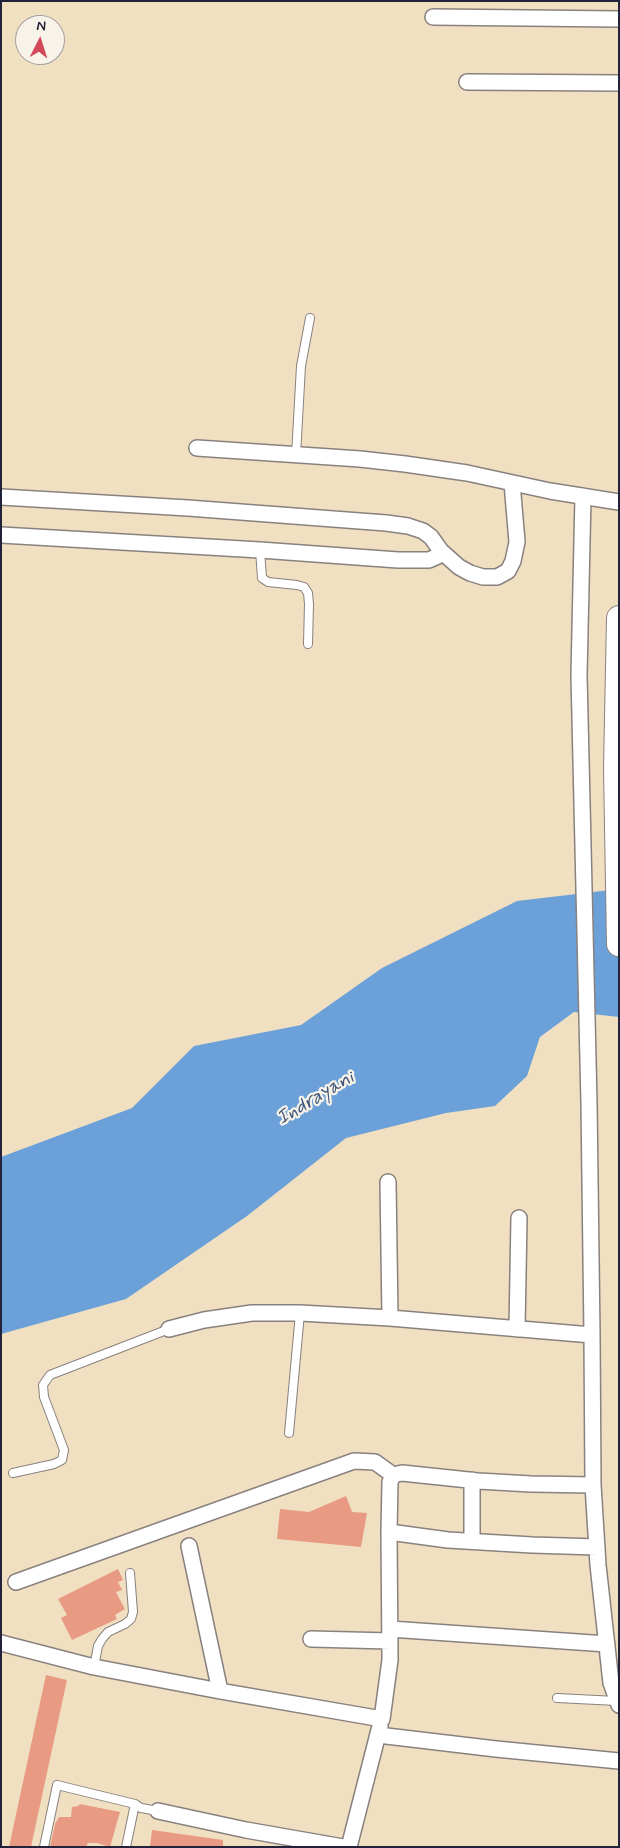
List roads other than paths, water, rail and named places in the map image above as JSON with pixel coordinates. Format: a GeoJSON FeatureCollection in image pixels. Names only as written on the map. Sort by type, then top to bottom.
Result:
{"type":"FeatureCollection","features":[{"type":"Feature","properties":{"kind":"highway"},"geometry":{"type":"LineString","coordinates":[[619,618],[616,768],[619,944]]}},
{"type":"Feature","properties":{"kind":"street"},"geometry":{"type":"LineString","coordinates":[[433,17],[619,19]]}},
{"type":"Feature","properties":{"kind":"street"},"geometry":{"type":"LineString","coordinates":[[467,82],[619,83]]}},
{"type":"Feature","properties":{"kind":"street"},"geometry":{"type":"LineString","coordinates":[[197,448],[405,464],[467,473],[550,491],[619,502]]}},
{"type":"Feature","properties":{"kind":"street"},"geometry":{"type":"LineString","coordinates":[[1,497],[188,508],[408,526],[423,531],[431,537],[441,550],[459,567],[483,577],[497,577],[508,571],[513,560],[516,542],[512,483]]}},
{"type":"Feature","properties":{"kind":"street"},"geometry":{"type":"LineString","coordinates":[[582,496],[578,675],[589,1103],[593,1485],[597,1548],[611,1683],[618,1703]]}},
{"type":"Feature","properties":{"kind":"street"},"geometry":{"type":"LineString","coordinates":[[1,535],[398,560],[430,560],[438,556],[441,550]]}},
{"type":"Feature","properties":{"kind":"street"},"geometry":{"type":"LineString","coordinates":[[388,1182],[390,1318]]}},
{"type":"Feature","properties":{"kind":"street"},"geometry":{"type":"LineString","coordinates":[[517,1329],[519,1218]]}},
{"type":"Feature","properties":{"kind":"street"},"geometry":{"type":"LineString","coordinates":[[169,1329],[204,1320],[252,1313],[300,1313],[390,1318],[592,1335]]}},
{"type":"Feature","properties":{"kind":"street"},"geometry":{"type":"LineString","coordinates":[[16,1582],[354,1461],[375,1462],[393,1475],[402,1473],[531,1484],[593,1485]]}},
{"type":"Feature","properties":{"kind":"street"},"geometry":{"type":"LineString","coordinates":[[350,1847],[388,1688],[390,1482],[393,1475]]}},
{"type":"Feature","properties":{"kind":"street"},"geometry":{"type":"LineString","coordinates":[[472,1480],[472,1541]]}},
{"type":"Feature","properties":{"kind":"street"},"geometry":{"type":"LineString","coordinates":[[389,1532],[472,1541],[597,1548]]}},
{"type":"Feature","properties":{"kind":"street"},"geometry":{"type":"LineString","coordinates":[[189,1546],[220,1692]]}},
{"type":"Feature","properties":{"kind":"street"},"geometry":{"type":"LineString","coordinates":[[311,1639],[390,1635],[607,1644]]}},
{"type":"Feature","properties":{"kind":"street"},"geometry":{"type":"LineString","coordinates":[[1,1643],[94,1667],[220,1692],[382,1719]]}},
{"type":"Feature","properties":{"kind":"street"},"geometry":{"type":"LineString","coordinates":[[378,1734],[496,1749],[619,1761]]}},
{"type":"Feature","properties":{"kind":"street"},"geometry":{"type":"LineString","coordinates":[[158,1811],[246,1830],[343,1847]]}},
{"type":"Feature","properties":{"kind":"lane"},"geometry":{"type":"LineString","coordinates":[[296,455],[301,366],[310,318]]}},
{"type":"Feature","properties":{"kind":"lane"},"geometry":{"type":"LineString","coordinates":[[260,550],[262,578],[268,582],[298,585],[304,587],[308,593],[310,604],[308,644]]}},
{"type":"Feature","properties":{"kind":"lane"},"geometry":{"type":"LineString","coordinates":[[289,1433],[300,1313]]}},
{"type":"Feature","properties":{"kind":"lane"},"geometry":{"type":"LineString","coordinates":[[13,1473],[54,1464],[62,1460],[64,1450],[44,1397],[44,1385],[50,1375],[169,1329]]}},
{"type":"Feature","properties":{"kind":"lane"},"geometry":{"type":"LineString","coordinates":[[94,1667],[98,1646],[102,1639],[108,1632],[125,1624],[133,1612],[130,1572]]}},
{"type":"Feature","properties":{"kind":"lane"},"geometry":{"type":"LineString","coordinates":[[557,1698],[618,1703]]}},
{"type":"Feature","properties":{"kind":"lane"},"geometry":{"type":"LineString","coordinates":[[44,1847],[57,1786],[158,1811]]}},
{"type":"Feature","properties":{"kind":"lane"},"geometry":{"type":"LineString","coordinates":[[126,1847],[135,1804]]}},
{"type":"Feature","properties":{"kind":"water","name":"Indrayani"},"geometry":{"type":"Polygon","coordinates":[[[619,889],[619,1017],[574,1012],[540,1037],[527,1076],[495,1106],[446,1113],[346,1138],[247,1216],[126,1299],[1,1334],[1,1157],[132,1108],[194,1046],[301,1025],[382,968],[517,901],[619,889]]]}}]}
